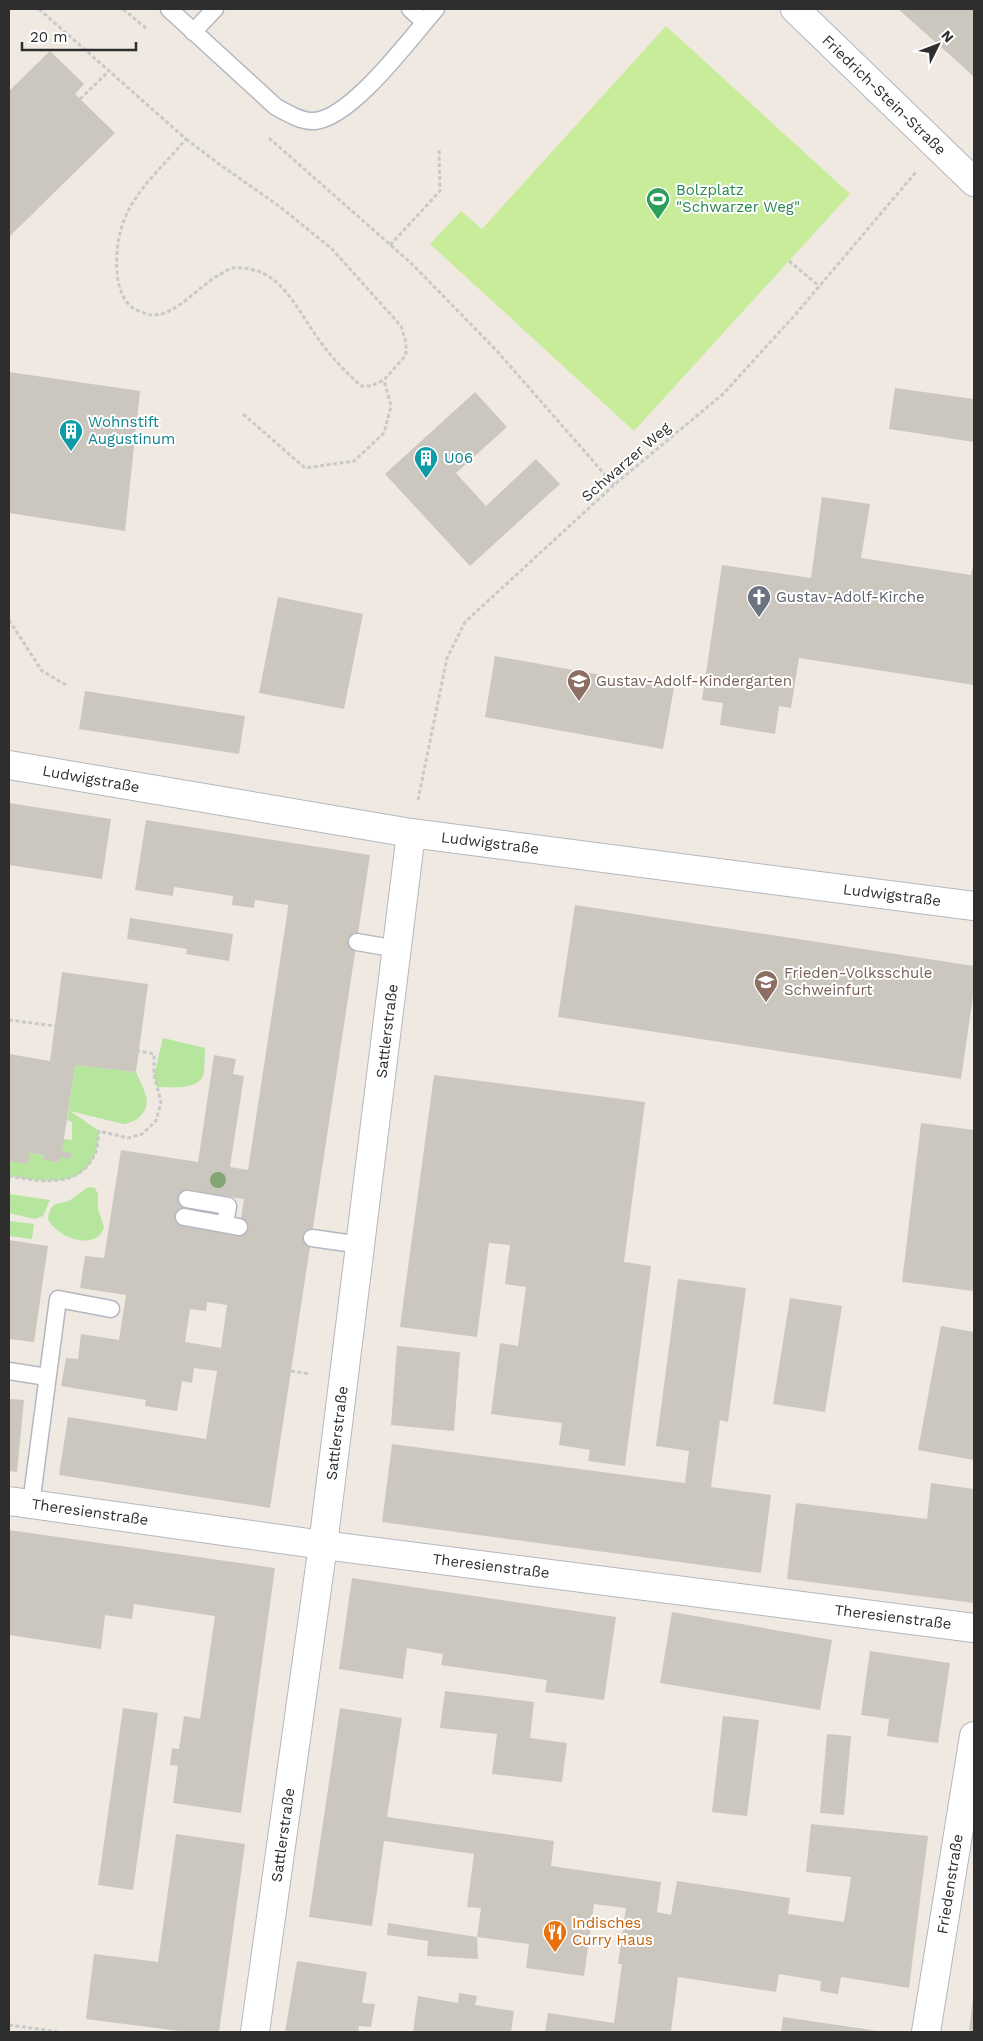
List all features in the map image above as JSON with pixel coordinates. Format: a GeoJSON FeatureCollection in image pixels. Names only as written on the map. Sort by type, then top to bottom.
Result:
{"type":"FeatureCollection","features":[{"type":"Feature","properties":{"kind":"street","name":"Friedrich-Stein-Straße"},"geometry":{"type":"LineString","coordinates":[[795,9],[974,182]]}},
{"type":"Feature","properties":{"kind":"street","name":"Ludwigstraße"},"geometry":{"type":"LineString","coordinates":[[9,765],[411,833],[974,906]]}},
{"type":"Feature","properties":{"kind":"street","name":"Sattlerstraße"},"geometry":{"type":"LineString","coordinates":[[255,2032],[323,1545],[411,833]]}},
{"type":"Feature","properties":{"kind":"street","name":"Theresienstraße"},"geometry":{"type":"LineString","coordinates":[[20,1503],[323,1545],[974,1628]]}},
{"type":"Feature","properties":{"kind":"street","name":"Friedenstraße"},"geometry":{"type":"LineString","coordinates":[[926,2032],[974,1736]]}},
{"type":"Feature","properties":{"kind":"lane"},"geometry":{"type":"LineString","coordinates":[[169,9],[276,106],[296,117],[315,121],[340,111],[366,90],[436,9]]}},
{"type":"Feature","properties":{"kind":"lane"},"geometry":{"type":"LineString","coordinates":[[193,32],[215,9]]}},
{"type":"Feature","properties":{"kind":"lane"},"geometry":{"type":"LineString","coordinates":[[410,9],[424,22]]}},
{"type":"Feature","properties":{"kind":"lane"},"geometry":{"type":"LineString","coordinates":[[357,942],[397,949]]}},
{"type":"Feature","properties":{"kind":"lane"},"geometry":{"type":"LineString","coordinates":[[184,1218],[232,1225],[228,1206],[187,1199]]}},
{"type":"Feature","properties":{"kind":"lane"},"geometry":{"type":"LineString","coordinates":[[312,1238],[361,1245]]}},
{"type":"Feature","properties":{"kind":"lane"},"geometry":{"type":"LineString","coordinates":[[20,1503],[48,1377],[58,1299],[111,1309]]}},
{"type":"Feature","properties":{"kind":"lane"},"geometry":{"type":"LineString","coordinates":[[9,1371],[48,1377]]}},
{"type":"Feature","properties":{"kind":"path"},"geometry":{"type":"LineString","coordinates":[[39,9],[186,139],[279,206],[332,249],[401,326],[406,342],[406,355],[384,380],[371,386],[361,386],[338,364],[322,344],[290,296],[281,286],[260,272],[232,268],[214,278],[177,306],[163,314],[154,316],[133,308],[124,298],[118,282],[116,260],[119,234],[124,216],[135,198],[186,139]]}},
{"type":"Feature","properties":{"kind":"path"},"geometry":{"type":"LineString","coordinates":[[123,9],[150,32]]}},
{"type":"Feature","properties":{"kind":"path"},"geometry":{"type":"LineString","coordinates":[[80,99],[109,71]]}},
{"type":"Feature","properties":{"kind":"path"},"geometry":{"type":"LineString","coordinates":[[266,135],[411,263],[497,351],[614,485]]}},
{"type":"Feature","properties":{"kind":"path","name":"Schwarzer Weg"},"geometry":{"type":"LineString","coordinates":[[411,833],[448,658],[465,622],[614,485],[723,394],[819,286],[938,147]]}},
{"type":"Feature","properties":{"kind":"path"},"geometry":{"type":"LineString","coordinates":[[390,245],[440,191],[439,150]]}},
{"type":"Feature","properties":{"kind":"path"},"geometry":{"type":"LineString","coordinates":[[789,261],[819,286]]}},
{"type":"Feature","properties":{"kind":"path"},"geometry":{"type":"LineString","coordinates":[[243,414],[305,468],[354,460],[384,433],[391,406],[384,380]]}},
{"type":"Feature","properties":{"kind":"path"},"geometry":{"type":"LineString","coordinates":[[9,620],[42,671],[66,685]]}},
{"type":"Feature","properties":{"kind":"path"},"geometry":{"type":"LineString","coordinates":[[9,1020],[55,1026]]}},
{"type":"Feature","properties":{"kind":"path"},"geometry":{"type":"LineString","coordinates":[[9,1176],[47,1182],[70,1178],[88,1165],[96,1153],[99,1131],[128,1138],[142,1134],[151,1127],[159,1113],[161,1102],[154,1076],[154,1054],[139,1051]]}},
{"type":"Feature","properties":{"kind":"path"},"geometry":{"type":"LineString","coordinates":[[9,2026],[59,2032]]}},
{"type":"Feature","properties":{"kind":"green space","name":"Bolzplatz \"Schwarzer Weg\""},"geometry":{"type":"Polygon","coordinates":[[[666,26],[850,194],[634,431],[430,244],[461,211],[482,229],[666,26]]]}},
{"type":"Feature","properties":{"kind":"green space"},"geometry":{"type":"Polygon","coordinates":[[[163,1038],[205,1048],[204,1073],[197,1083],[184,1087],[157,1087],[154,1075],[163,1038]]]}},
{"type":"Feature","properties":{"kind":"green space"},"geometry":{"type":"Polygon","coordinates":[[[75,1065],[136,1072],[146,1096],[147,1101],[144,1111],[137,1119],[123,1124],[70,1111],[99,1131],[96,1151],[88,1166],[80,1174],[58,1180],[45,1181],[9,1176],[9,1161],[28,1164],[30,1153],[44,1155],[43,1160],[59,1162],[60,1157],[70,1158],[70,1152],[62,1151],[63,1139],[72,1140],[72,1122],[67,1120],[75,1065]]]}},
{"type":"Feature","properties":{"kind":"green space"},"geometry":{"type":"Polygon","coordinates":[[[89,1187],[95,1188],[98,1194],[98,1209],[104,1227],[100,1235],[85,1241],[67,1236],[58,1231],[48,1218],[54,1205],[72,1199],[89,1187]]]}},
{"type":"Feature","properties":{"kind":"green space"},"geometry":{"type":"Polygon","coordinates":[[[9,1194],[50,1200],[43,1216],[35,1219],[9,1213],[9,1194]]]}},
{"type":"Feature","properties":{"kind":"green space"},"geometry":{"type":"Polygon","coordinates":[[[9,1221],[34,1224],[32,1239],[9,1236],[9,1221]]]}},
{"type":"Feature","properties":{"kind":"building"},"geometry":{"type":"Polygon","coordinates":[[[898,9],[974,9],[974,77],[959,63],[898,9]]]}},
{"type":"Feature","properties":{"kind":"building"},"geometry":{"type":"Polygon","coordinates":[[[50,51],[84,84],[75,94],[115,133],[9,237],[9,91],[50,51]]]}},
{"type":"Feature","properties":{"kind":"building","name":"Wohnstift Augustinum"},"geometry":{"type":"Polygon","coordinates":[[[9,372],[140,391],[125,531],[9,513],[9,372]]]}},
{"type":"Feature","properties":{"kind":"building"},"geometry":{"type":"Polygon","coordinates":[[[895,388],[974,399],[974,442],[889,429],[895,388]]]}},
{"type":"Feature","properties":{"kind":"building","name":"U06"},"geometry":{"type":"Polygon","coordinates":[[[475,392],[507,427],[456,473],[486,506],[536,459],[560,484],[470,566],[385,474],[475,392]]]}},
{"type":"Feature","properties":{"kind":"building"},"geometry":{"type":"Polygon","coordinates":[[[822,497],[870,504],[861,558],[971,575],[974,560],[974,685],[799,658],[791,708],[779,706],[775,734],[720,725],[723,703],[702,700],[722,565],[811,578],[822,497]]]}},
{"type":"Feature","properties":{"kind":"building"},"geometry":{"type":"Polygon","coordinates":[[[278,597],[363,614],[344,709],[259,693],[278,597]]]}},
{"type":"Feature","properties":{"kind":"building","name":"Gustav-Adolf-Kindergarten"},"geometry":{"type":"Polygon","coordinates":[[[495,656],[674,688],[663,749],[485,717],[495,656]]]}},
{"type":"Feature","properties":{"kind":"building"},"geometry":{"type":"Polygon","coordinates":[[[85,691],[245,716],[239,754],[79,729],[85,691]]]}},
{"type":"Feature","properties":{"kind":"building"},"geometry":{"type":"Polygon","coordinates":[[[9,803],[111,819],[102,879],[9,865],[9,803]]]}},
{"type":"Feature","properties":{"kind":"building"},"geometry":{"type":"Polygon","coordinates":[[[146,820],[370,855],[270,1508],[59,1475],[68,1417],[206,1439],[217,1371],[194,1368],[192,1383],[182,1381],[177,1411],[145,1406],[146,1400],[61,1386],[66,1358],[78,1359],[81,1334],[119,1340],[126,1295],[80,1288],[85,1256],[104,1258],[121,1150],[198,1162],[214,1055],[236,1059],[233,1074],[244,1076],[230,1167],[248,1170],[287,915],[288,905],[255,900],[254,908],[232,905],[233,896],[174,887],[173,896],[135,890],[146,820]],[[188,1191],[183,1226],[238,1236],[244,1199],[188,1191]],[[207,1302],[206,1311],[190,1309],[185,1342],[221,1348],[227,1305],[207,1302]]]}},
{"type":"Feature","properties":{"kind":"building","name":"Frieden-Volksschule Schweinfurt"},"geometry":{"type":"Polygon","coordinates":[[[575,905],[974,966],[974,989],[961,1079],[558,1017],[575,905]]]}},
{"type":"Feature","properties":{"kind":"building"},"geometry":{"type":"Polygon","coordinates":[[[130,918],[233,934],[229,961],[186,954],[187,949],[127,939],[130,918]]]}},
{"type":"Feature","properties":{"kind":"building"},"geometry":{"type":"Polygon","coordinates":[[[62,972],[148,984],[136,1072],[75,1065],[62,1151],[71,1152],[70,1159],[60,1157],[59,1162],[43,1160],[44,1155],[30,1153],[28,1164],[9,1161],[9,1054],[50,1061],[62,972]]]}},
{"type":"Feature","properties":{"kind":"building"},"geometry":{"type":"Polygon","coordinates":[[[434,1075],[645,1102],[624,1262],[651,1266],[625,1466],[588,1461],[590,1450],[559,1445],[562,1423],[491,1414],[500,1343],[518,1346],[526,1287],[505,1284],[510,1245],[489,1243],[477,1337],[400,1327],[434,1075]]]}},
{"type":"Feature","properties":{"kind":"building"},"geometry":{"type":"Polygon","coordinates":[[[921,1123],[974,1130],[974,1291],[902,1282],[921,1123]]]}},
{"type":"Feature","properties":{"kind":"building"},"geometry":{"type":"Polygon","coordinates":[[[9,1240],[48,1246],[34,1342],[9,1339],[9,1240]]]}},
{"type":"Feature","properties":{"kind":"building"},"geometry":{"type":"Polygon","coordinates":[[[678,1279],[746,1288],[728,1422],[720,1420],[711,1487],[771,1495],[761,1573],[382,1522],[392,1444],[685,1483],[689,1451],[656,1446],[678,1279]]]}},
{"type":"Feature","properties":{"kind":"building"},"geometry":{"type":"Polygon","coordinates":[[[790,1298],[842,1306],[825,1412],[773,1404],[790,1298]]]}},
{"type":"Feature","properties":{"kind":"building"},"geometry":{"type":"Polygon","coordinates":[[[941,1326],[974,1332],[974,1460],[918,1450],[941,1326]]]}},
{"type":"Feature","properties":{"kind":"building"},"geometry":{"type":"Polygon","coordinates":[[[397,1346],[460,1352],[454,1431],[391,1425],[397,1346]]]}},
{"type":"Feature","properties":{"kind":"building"},"geometry":{"type":"Polygon","coordinates":[[[9,1399],[24,1400],[17,1472],[9,1471],[9,1399]]]}},
{"type":"Feature","properties":{"kind":"building"},"geometry":{"type":"Polygon","coordinates":[[[931,1483],[974,1489],[974,1603],[787,1579],[796,1503],[927,1519],[931,1483]]]}},
{"type":"Feature","properties":{"kind":"building"},"geometry":{"type":"Polygon","coordinates":[[[9,1530],[275,1568],[241,1813],[173,1803],[178,1766],[170,1765],[172,1748],[179,1749],[184,1716],[200,1719],[215,1616],[134,1604],[132,1619],[105,1615],[101,1649],[9,1635],[9,1530]]]}},
{"type":"Feature","properties":{"kind":"building"},"geometry":{"type":"Polygon","coordinates":[[[352,1578],[616,1617],[604,1700],[545,1692],[547,1680],[441,1665],[443,1654],[407,1648],[403,1679],[339,1669],[352,1578]]]}},
{"type":"Feature","properties":{"kind":"building"},"geometry":{"type":"Polygon","coordinates":[[[672,1612],[832,1640],[820,1710],[660,1683],[672,1612]]]}},
{"type":"Feature","properties":{"kind":"building"},"geometry":{"type":"Polygon","coordinates":[[[870,1651],[950,1663],[938,1743],[887,1736],[889,1719],[861,1715],[870,1651]]]}},
{"type":"Feature","properties":{"kind":"building"},"geometry":{"type":"Polygon","coordinates":[[[445,1691],[534,1702],[530,1738],[567,1743],[562,1782],[492,1774],[497,1734],[440,1728],[445,1691]]]}},
{"type":"Feature","properties":{"kind":"building"},"geometry":{"type":"Polygon","coordinates":[[[123,1708],[158,1713],[133,1890],[98,1885],[123,1708]]]}},
{"type":"Feature","properties":{"kind":"building"},"geometry":{"type":"Polygon","coordinates":[[[340,1708],[402,1718],[387,1817],[554,1841],[551,1866],[661,1882],[657,1912],[671,1915],[677,1881],[790,1898],[788,1914],[844,1922],[851,1877],[806,1872],[811,1824],[928,1836],[909,1988],[841,1977],[838,1994],[820,1991],[821,1981],[779,1974],[776,1992],[678,1977],[671,2032],[545,2032],[548,2013],[614,2023],[622,1964],[618,1964],[626,1908],[594,1904],[584,1976],[526,1968],[529,1944],[477,1937],[481,1908],[467,1907],[474,1854],[384,1841],[372,1926],[309,1917],[340,1708]]]}},
{"type":"Feature","properties":{"kind":"building"},"geometry":{"type":"Polygon","coordinates":[[[723,1716],[759,1720],[747,1816],[712,1812],[723,1716]]]}},
{"type":"Feature","properties":{"kind":"building"},"geometry":{"type":"Polygon","coordinates":[[[827,1734],[851,1736],[844,1815],[820,1813],[827,1734]]]}},
{"type":"Feature","properties":{"kind":"building"},"geometry":{"type":"Polygon","coordinates":[[[176,1834],[245,1844],[219,2032],[187,2032],[86,2019],[94,1954],[158,1962],[176,1834]]]}},
{"type":"Feature","properties":{"kind":"building"},"geometry":{"type":"Polygon","coordinates":[[[388,1923],[477,1937],[478,1959],[427,1956],[428,1941],[387,1935],[388,1923]]]}},
{"type":"Feature","properties":{"kind":"building"},"geometry":{"type":"Polygon","coordinates":[[[297,1961],[367,1972],[362,2003],[375,2004],[371,2027],[359,2026],[358,2032],[285,2032],[297,1961]]]}},
{"type":"Feature","properties":{"kind":"building"},"geometry":{"type":"Polygon","coordinates":[[[459,1993],[477,1996],[475,2005],[514,2011],[511,2032],[413,2032],[418,1996],[458,2003],[459,1993]]]}},
{"type":"Feature","properties":{"kind":"building"},"geometry":{"type":"Polygon","coordinates":[[[973,1997],[974,2032],[969,2032],[973,1997]]]}},
{"type":"Feature","properties":{"kind":"building"},"geometry":{"type":"Polygon","coordinates":[[[783,2017],[878,2031],[878,2032],[781,2032],[783,2017]]]}},
{"type":"Feature","properties":{"kind":"place","name":"Bolzplatz \"Schwarzer Weg\""},"geometry":{"type":"Point","coordinates":[658,220]}},
{"type":"Feature","properties":{"kind":"place","name":"Wohnstift Augustinum"},"geometry":{"type":"Point","coordinates":[71,452]}},
{"type":"Feature","properties":{"kind":"place","name":"U06"},"geometry":{"type":"Point","coordinates":[426,479]}},
{"type":"Feature","properties":{"kind":"place","name":"Gustav-Adolf-Kirche"},"geometry":{"type":"Point","coordinates":[759,618]}},
{"type":"Feature","properties":{"kind":"place","name":"Gustav-Adolf-Kindergarten"},"geometry":{"type":"Point","coordinates":[579,702]}},
{"type":"Feature","properties":{"kind":"place","name":"Frieden-Volksschule Schweinfurt"},"geometry":{"type":"Point","coordinates":[766,1003]}},
{"type":"Feature","properties":{"kind":"place","name":"Indisches Curry Haus"},"geometry":{"type":"Point","coordinates":[555,1953]}}]}
